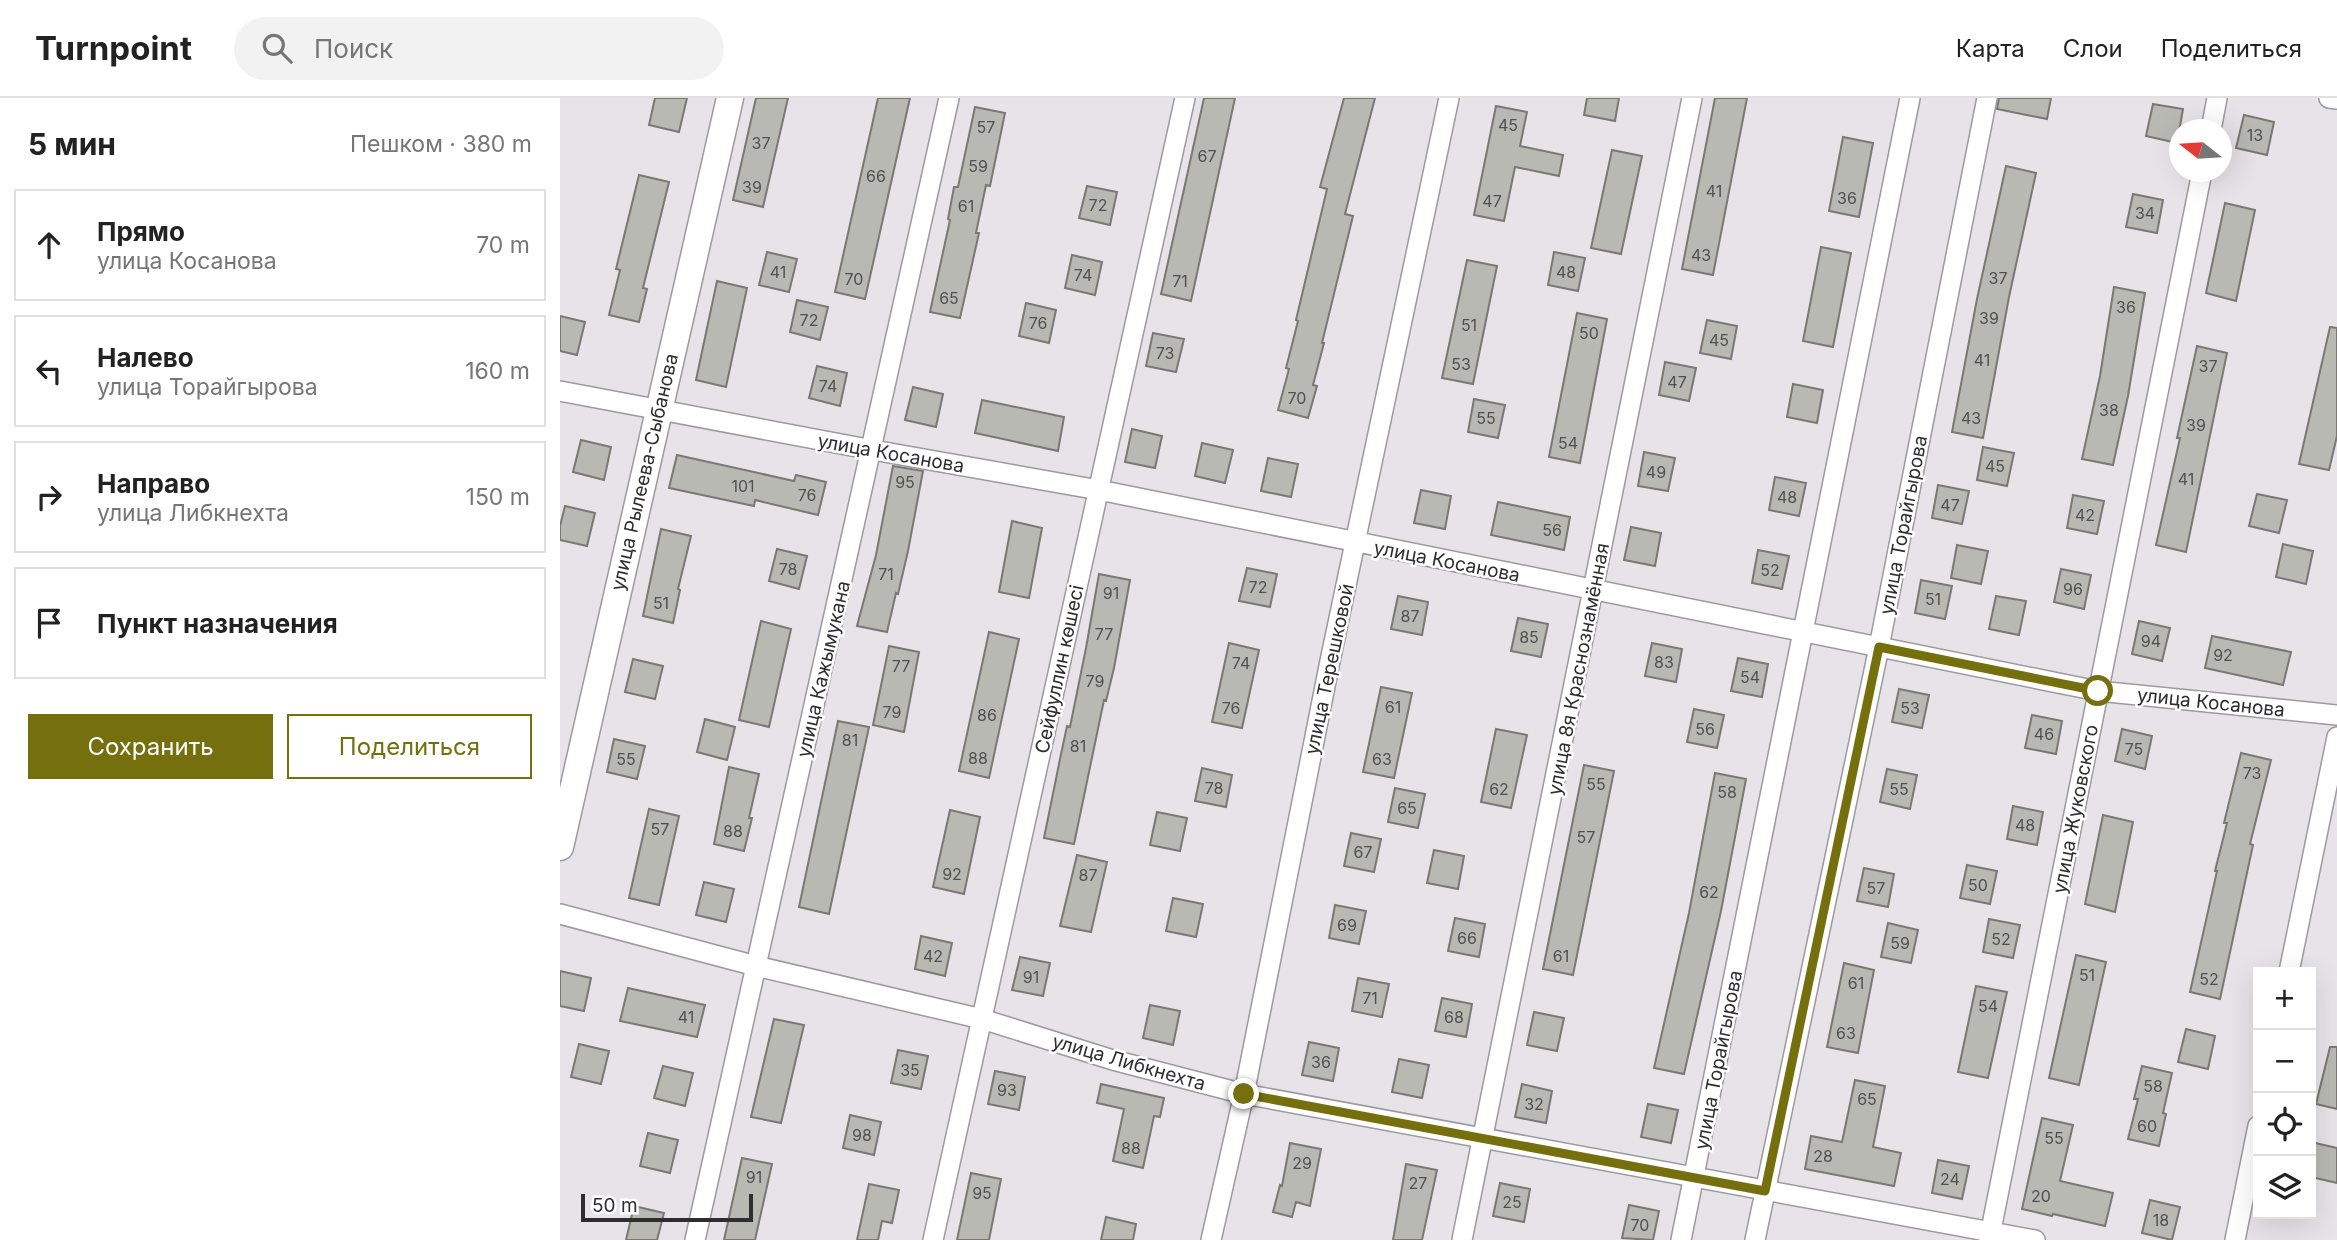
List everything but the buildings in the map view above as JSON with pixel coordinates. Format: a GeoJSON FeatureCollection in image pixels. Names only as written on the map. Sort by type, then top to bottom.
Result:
{"type":"FeatureCollection","features":[{"type":"Feature","properties":{"kind":"street","name":"улица Рылеева-Сыбанова"},"geometry":{"type":"LineString","coordinates":[[560,847],[730,98]]}},
{"type":"Feature","properties":{"kind":"street","name":"улица Кажымукана"},"geometry":{"type":"LineString","coordinates":[[695,1240],[873,450],[949,98]]}},
{"type":"Feature","properties":{"kind":"street","name":"Сейфуллин көшесі"},"geometry":{"type":"LineString","coordinates":[[933,1240],[1185,98]]}},
{"type":"Feature","properties":{"kind":"street","name":"улица Терешковой"},"geometry":{"type":"LineString","coordinates":[[1211,1240],[1244,1094],[1330,661],[1449,98]]}},
{"type":"Feature","properties":{"kind":"street","name":"улица 8я Краснознамённая"},"geometry":{"type":"LineString","coordinates":[[1462,1240],[1692,98]]}},
{"type":"Feature","properties":{"kind":"street","name":"улица Торайгырова"},"geometry":{"type":"LineString","coordinates":[[1681,1240],[1910,98]]}},
{"type":"Feature","properties":{"kind":"street","name":"улица Торайгырова"},"geometry":{"type":"LineString","coordinates":[[1755,1240],[1879,647],[1987,98]]}},
{"type":"Feature","properties":{"kind":"street"},"geometry":{"type":"LineString","coordinates":[[2213,119],[2217,98]]}},
{"type":"Feature","properties":{"kind":"street"},"geometry":{"type":"LineString","coordinates":[[2329,98],[2337,99]]}},
{"type":"Feature","properties":{"kind":"street","name":"улица Жуковского"},"geometry":{"type":"LineString","coordinates":[[1990,1236],[2200,182]]}},
{"type":"Feature","properties":{"kind":"street","name":"улица Косанова"},"geometry":{"type":"LineString","coordinates":[[560,391],[1099,490],[2098,691],[2337,715]]}},
{"type":"Feature","properties":{"kind":"street"},"geometry":{"type":"LineString","coordinates":[[2290,967],[2337,737]]}},
{"type":"Feature","properties":{"kind":"street","name":"улица Либкнехта"},"geometry":{"type":"LineString","coordinates":[[560,914],[757,966],[982,1019],[1113,1060],[1244,1094],[1765,1191],[1990,1236],[2035,1240]]}},
{"type":"Feature","properties":{"kind":"street"},"geometry":{"type":"LineString","coordinates":[[2235,1240],[2253,1151]]}},
{"type":"Feature","properties":{"kind":"route"},"geometry":{"type":"LineString","coordinates":[[1244,1094],[1765,1191],[1879,647],[2098,691]]}}]}
